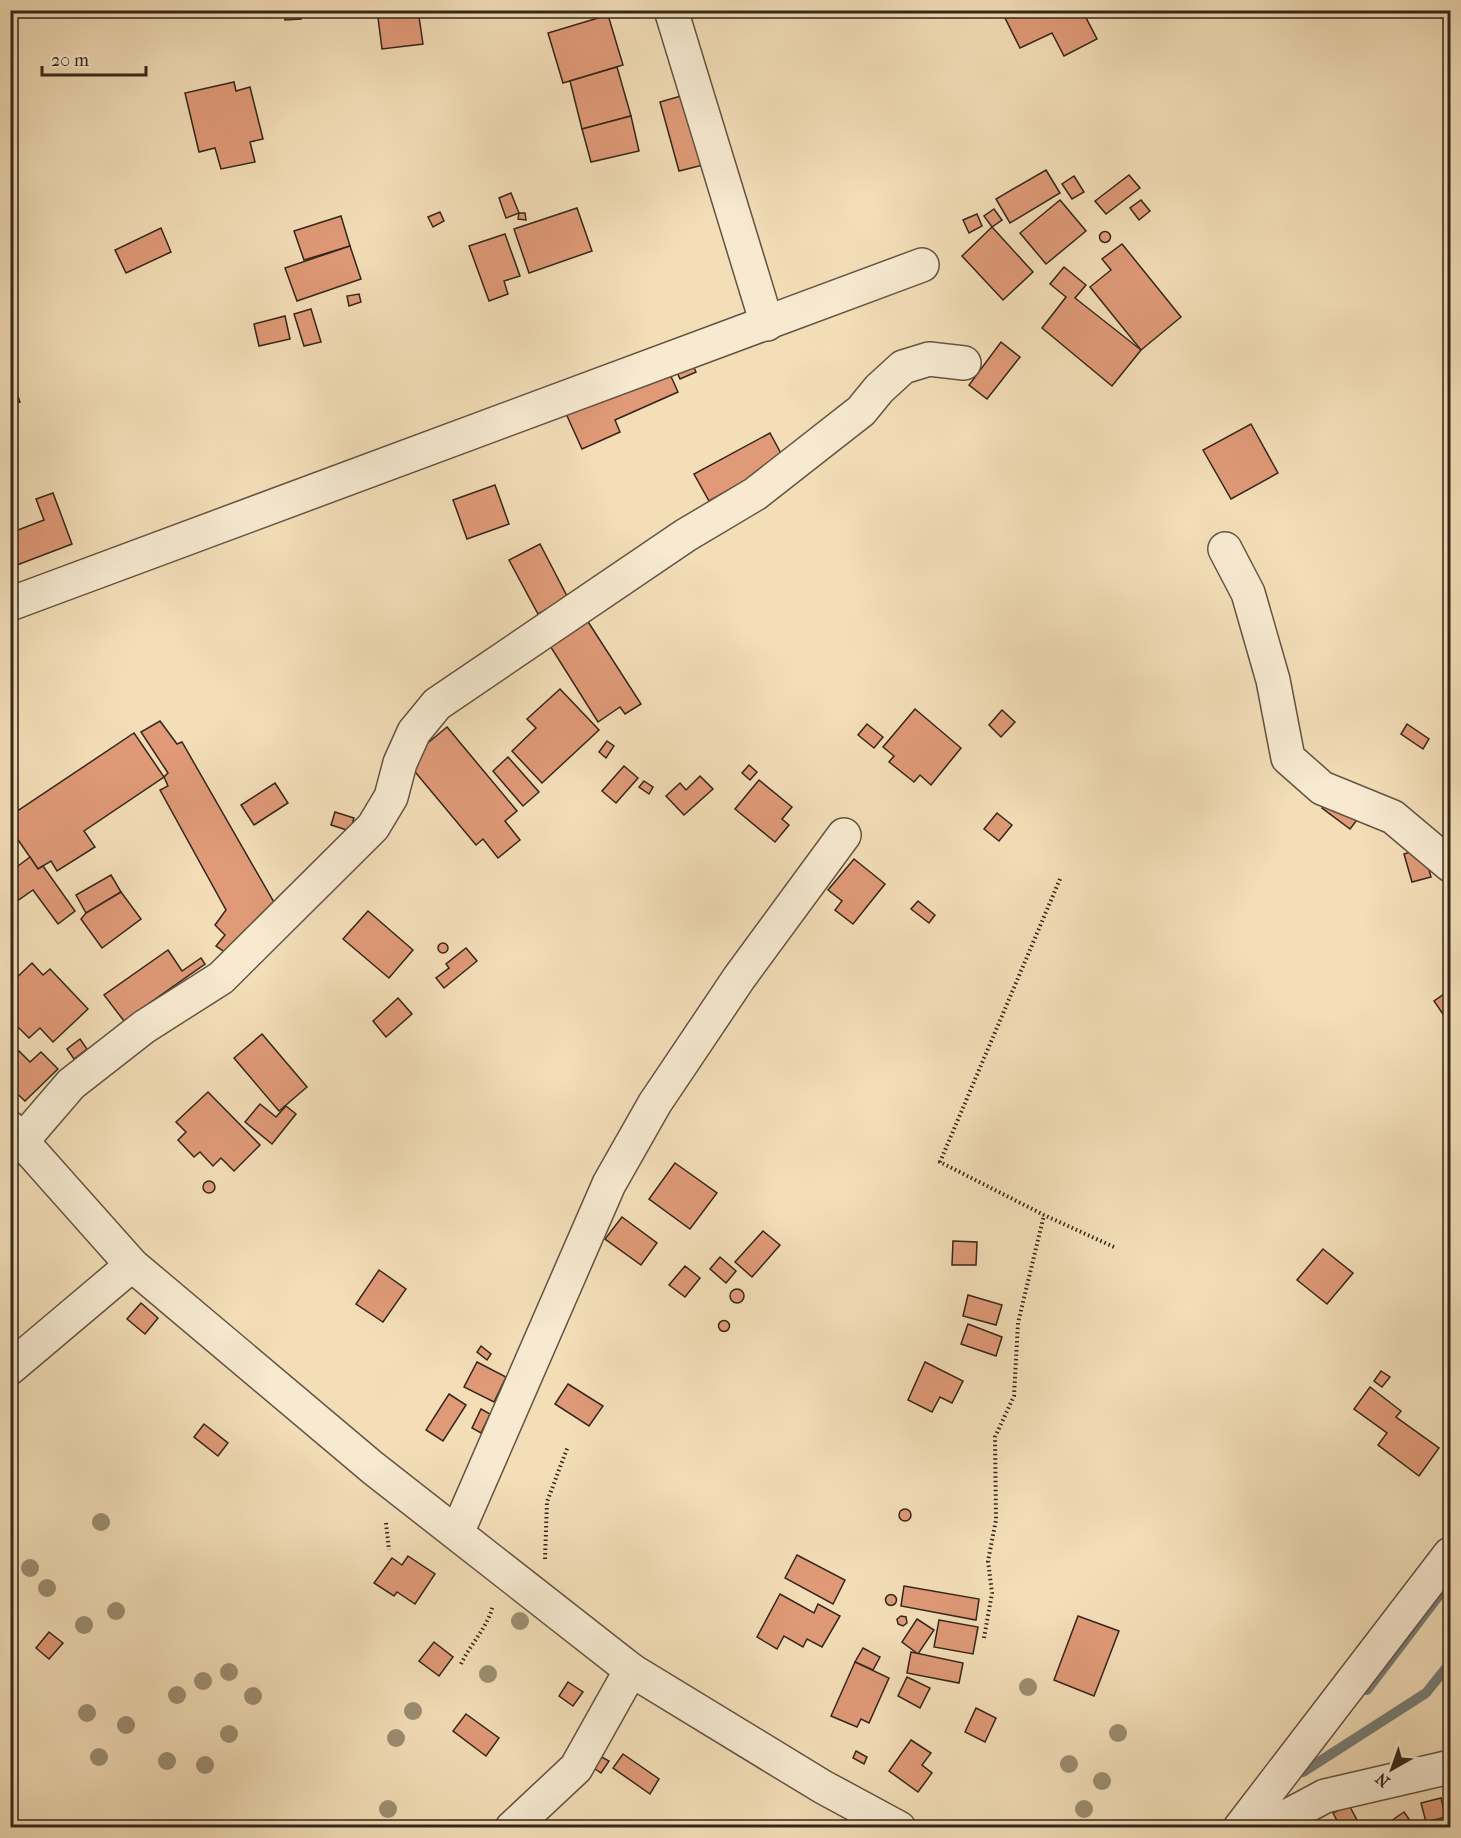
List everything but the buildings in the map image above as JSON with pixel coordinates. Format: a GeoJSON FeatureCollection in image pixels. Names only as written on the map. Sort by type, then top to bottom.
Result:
{"type":"FeatureCollection","features":[{"type":"Feature","properties":{"kind":"street"},"geometry":{"type":"LineString","coordinates":[[671,10],[767,324]]}},
{"type":"Feature","properties":{"kind":"street"},"geometry":{"type":"LineString","coordinates":[[10,604],[921,265]]}},
{"type":"Feature","properties":{"kind":"street"},"geometry":{"type":"LineString","coordinates":[[899,1827],[824,1787],[632,1670],[457,1533],[373,1467],[132,1265],[16,1135],[71,1084],[144,1028],[221,978],[374,826],[391,797],[400,763],[414,732],[437,704],[686,534],[755,494],[861,411],[879,389],[903,367],[929,359],[964,363]]}},
{"type":"Feature","properties":{"kind":"street"},"geometry":{"type":"LineString","coordinates":[[1226,549],[1248,593],[1273,680],[1288,758],[1322,788],[1393,818],[1450,865]]}},
{"type":"Feature","properties":{"kind":"street"},"geometry":{"type":"LineString","coordinates":[[457,1533],[609,1184],[656,1103],[739,978],[844,835]]}},
{"type":"Feature","properties":{"kind":"street"},"geometry":{"type":"LineString","coordinates":[[10,1368],[132,1265]]}},
{"type":"Feature","properties":{"kind":"street"},"geometry":{"type":"LineString","coordinates":[[1240,1827],[1450,1554]]}},
{"type":"Feature","properties":{"kind":"street"},"geometry":{"type":"LineString","coordinates":[[512,1827],[576,1768],[632,1670]]}},
{"type":"Feature","properties":{"kind":"street"},"geometry":{"type":"LineString","coordinates":[[1265,1827],[1325,1796],[1450,1767]]}},
{"type":"Feature","properties":{"kind":"path"},"geometry":{"type":"LineString","coordinates":[[1060,879],[940,1162],[1044,1215],[1114,1247]]}},
{"type":"Feature","properties":{"kind":"path"},"geometry":{"type":"LineString","coordinates":[[984,1638],[992,1593],[988,1561],[996,1521],[995,1437],[1014,1396],[1018,1323],[1044,1215]]}},
{"type":"Feature","properties":{"kind":"path"},"geometry":{"type":"LineString","coordinates":[[547,1602],[544,1551],[547,1502],[568,1446]]}},
{"type":"Feature","properties":{"kind":"path"},"geometry":{"type":"LineString","coordinates":[[461,1664],[470,1646],[490,1620],[500,1566]]}},
{"type":"Feature","properties":{"kind":"waterway"},"geometry":{"type":"LineString","coordinates":[[1367,1690],[1450,1581]]}},
{"type":"Feature","properties":{"kind":"waterway"},"geometry":{"type":"LineString","coordinates":[[1303,1772],[1426,1693],[1450,1663]]}}]}
